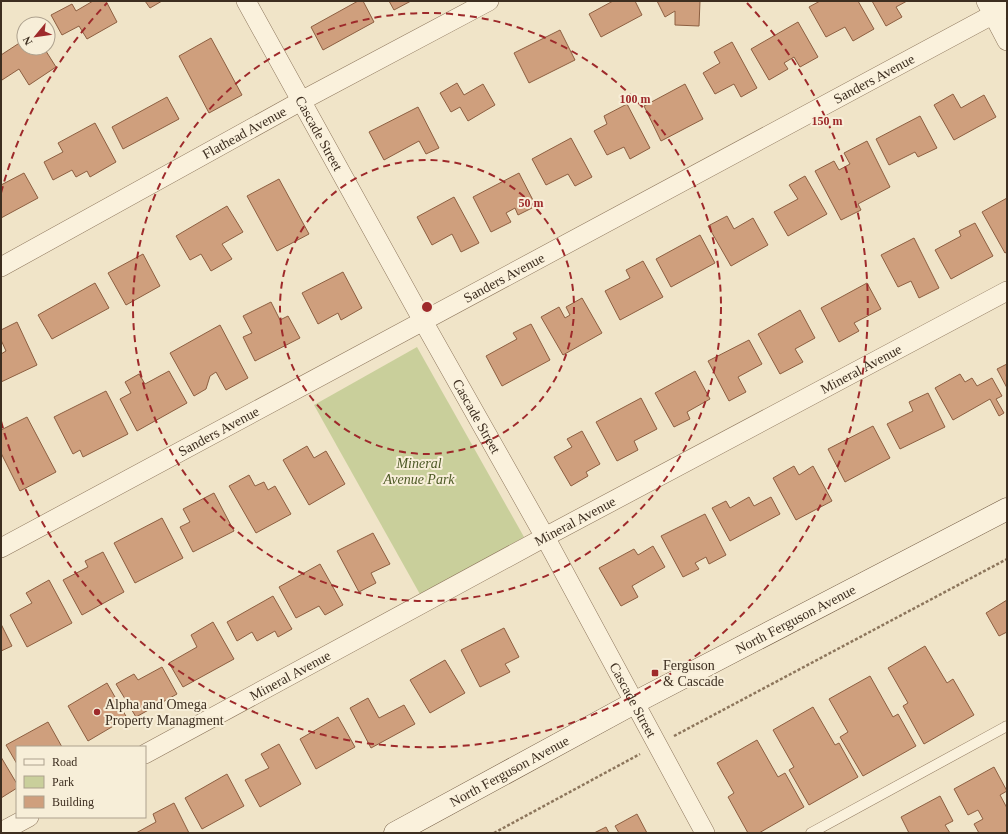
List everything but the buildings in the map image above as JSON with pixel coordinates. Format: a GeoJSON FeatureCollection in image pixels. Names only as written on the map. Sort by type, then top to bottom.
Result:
{"type":"FeatureCollection","features":[{"type":"Feature","properties":{"kind":"street","name":"Cascade Street"},"geometry":{"type":"LineString","coordinates":[[246,1],[423,321],[545,537],[705,833]]}},
{"type":"Feature","properties":{"kind":"street","name":"Flathead Avenue"},"geometry":{"type":"LineString","coordinates":[[1,267],[301,101],[489,1]]}},
{"type":"Feature","properties":{"kind":"street"},"geometry":{"type":"LineString","coordinates":[[995,7],[1007,41]]}},
{"type":"Feature","properties":{"kind":"street","name":"Sanders Avenue"},"geometry":{"type":"LineString","coordinates":[[1,548],[423,321],[995,7]]}},
{"type":"Feature","properties":{"kind":"street","name":"Mineral Avenue"},"geometry":{"type":"LineString","coordinates":[[146,753],[545,537],[1007,291]]}},
{"type":"Feature","properties":{"kind":"street","name":"North Ferguson Avenue"},"geometry":{"type":"LineString","coordinates":[[395,833],[634,703],[1007,509]]}},
{"type":"Feature","properties":{"kind":"street"},"geometry":{"type":"LineString","coordinates":[[1,832],[27,818]]}},
{"type":"Feature","properties":{"kind":"lane"},"geometry":{"type":"LineString","coordinates":[[812,833],[1007,726]]}},
{"type":"Feature","properties":{"kind":"path"},"geometry":{"type":"LineString","coordinates":[[494,833],[1007,559]]}},
{"type":"Feature","properties":{"kind":"green space","name":"Mineral Avenue Park"},"geometry":{"type":"Polygon","coordinates":[[[417,347],[524,537],[421,596],[314,405],[417,347]]]}},
{"type":"Feature","properties":{"kind":"place","name":"Ferguson & Cascade"},"geometry":{"type":"Point","coordinates":[655,673]}},
{"type":"Feature","properties":{"kind":"place","name":"Alpha and Omega Property Managment"},"geometry":{"type":"Point","coordinates":[97,712]}}]}
